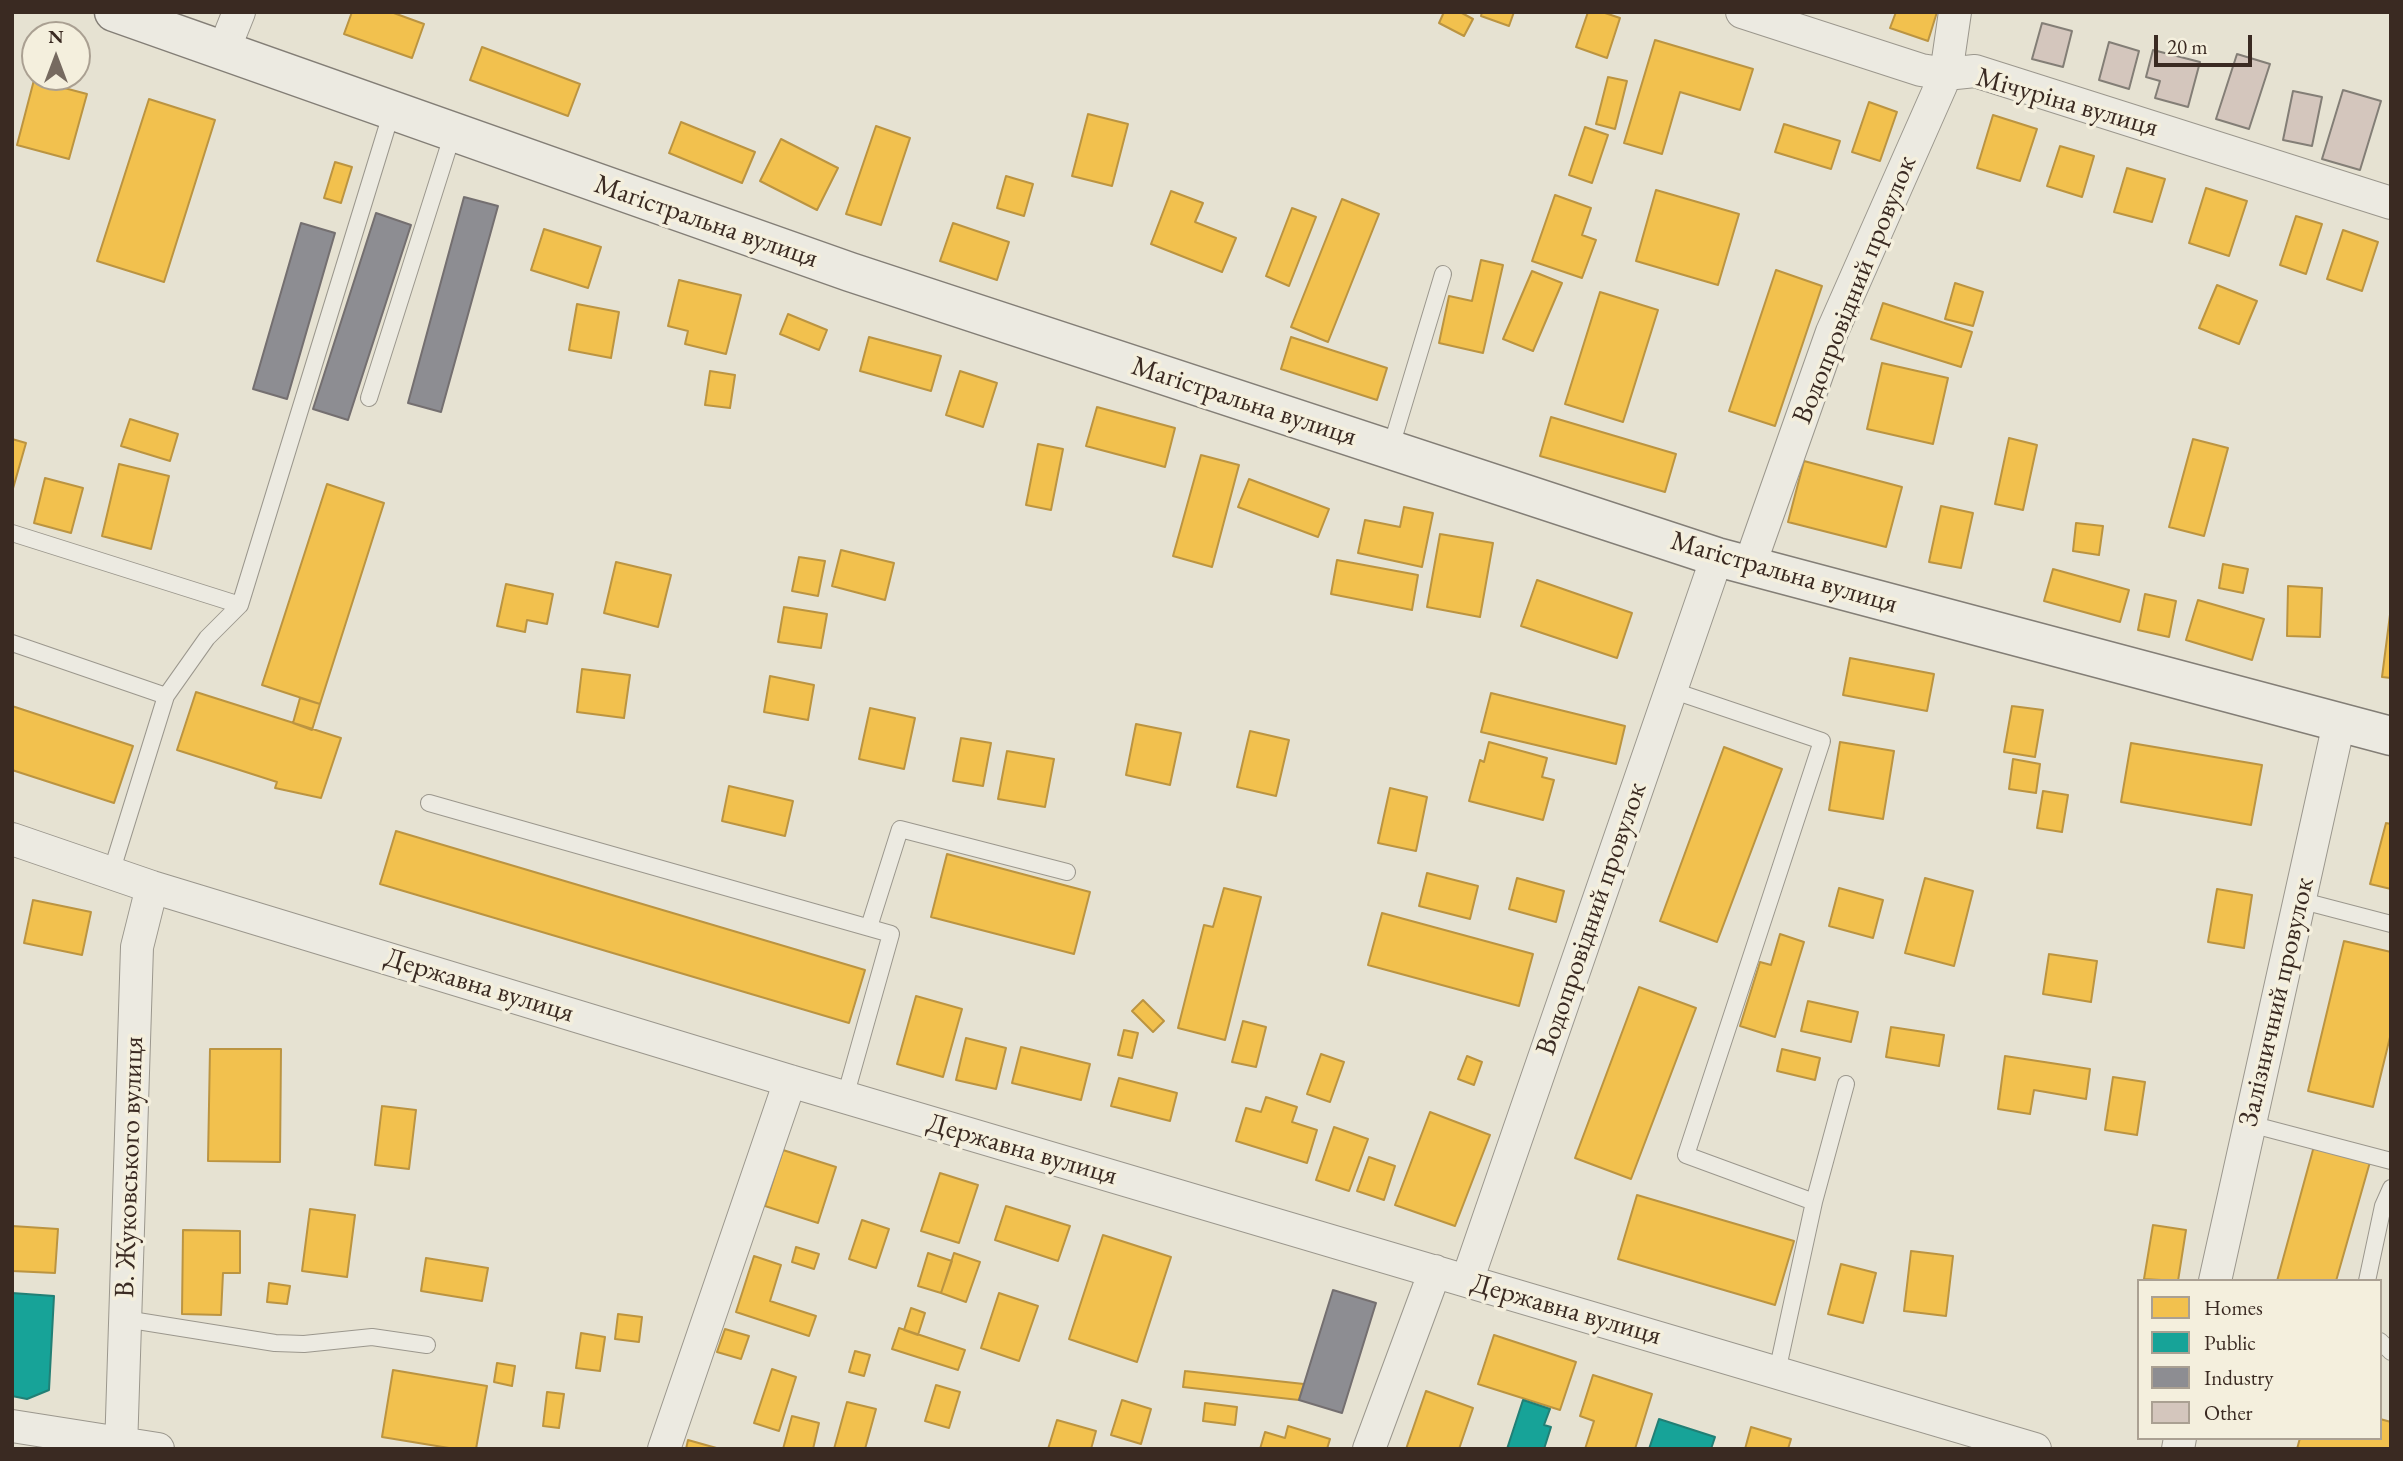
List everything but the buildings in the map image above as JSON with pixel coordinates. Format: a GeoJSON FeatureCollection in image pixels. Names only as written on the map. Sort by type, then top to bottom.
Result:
{"type":"FeatureCollection","features":[{"type":"Feature","properties":{"kind":"main road","name":"Магістральна вулиця"},"geometry":{"type":"LineString","coordinates":[[114,12],[850,272],[1733,562],[2391,736]]}},
{"type":"Feature","properties":{"kind":"street"},"geometry":{"type":"LineString","coordinates":[[223,52],[239,12]]}},
{"type":"Feature","properties":{"kind":"street","name":"Мічуріна вулиця"},"geometry":{"type":"LineString","coordinates":[[1742,12],[1921,70],[1946,74],[1975,71],[2391,203]]}},
{"type":"Feature","properties":{"kind":"street","name":"Водопровідний провулок"},"geometry":{"type":"LineString","coordinates":[[1467,1281],[1671,690],[1733,562],[1946,74],[1955,12]]}},
{"type":"Feature","properties":{"kind":"street","name":"Залізничний провулок"},"geometry":{"type":"LineString","coordinates":[[2215,1279],[2339,723]]}},
{"type":"Feature","properties":{"kind":"street","name":"Державна вулиця"},"geometry":{"type":"LineString","coordinates":[[12,839],[152,887],[790,1081],[2035,1449]]}},
{"type":"Feature","properties":{"kind":"street","name":"В. Жуковського вулиця"},"geometry":{"type":"LineString","coordinates":[[121,1446],[137,947],[152,887]]}},
{"type":"Feature","properties":{"kind":"street"},"geometry":{"type":"LineString","coordinates":[[664,1449],[790,1081]]}},
{"type":"Feature","properties":{"kind":"street"},"geometry":{"type":"LineString","coordinates":[[1369,1449],[1434,1272]]}},
{"type":"Feature","properties":{"kind":"street"},"geometry":{"type":"LineString","coordinates":[[12,1426],[121,1446],[158,1449]]}},
{"type":"Feature","properties":{"kind":"lane"},"geometry":{"type":"LineString","coordinates":[[111,873],[166,696],[207,638],[240,605],[391,111]]}},
{"type":"Feature","properties":{"kind":"lane"},"geometry":{"type":"LineString","coordinates":[[369,398],[453,133]]}},
{"type":"Feature","properties":{"kind":"lane"},"geometry":{"type":"LineString","coordinates":[[1390,450],[1443,274]]}},
{"type":"Feature","properties":{"kind":"lane"},"geometry":{"type":"LineString","coordinates":[[12,533],[240,605]]}},
{"type":"Feature","properties":{"kind":"lane"},"geometry":{"type":"LineString","coordinates":[[12,643],[166,696]]}},
{"type":"Feature","properties":{"kind":"lane"},"geometry":{"type":"LineString","coordinates":[[1671,690],[1822,741],[1686,1154],[1815,1202]]}},
{"type":"Feature","properties":{"kind":"lane"},"geometry":{"type":"LineString","coordinates":[[429,803],[891,934],[845,1097]]}},
{"type":"Feature","properties":{"kind":"lane"},"geometry":{"type":"LineString","coordinates":[[869,927],[900,829],[1067,872]]}},
{"type":"Feature","properties":{"kind":"lane"},"geometry":{"type":"LineString","coordinates":[[2299,900],[2391,924]]}},
{"type":"Feature","properties":{"kind":"lane"},"geometry":{"type":"LineString","coordinates":[[1777,1373],[1815,1202],[1846,1084]]}},
{"type":"Feature","properties":{"kind":"lane"},"geometry":{"type":"LineString","coordinates":[[2249,1124],[2391,1161]]}},
{"type":"Feature","properties":{"kind":"lane"},"geometry":{"type":"LineString","coordinates":[[2367,1279],[2384,1206],[2391,1188]]}},
{"type":"Feature","properties":{"kind":"lane"},"geometry":{"type":"LineString","coordinates":[[125,1319],[275,1343],[304,1344],[372,1337],[427,1345]]}}]}
